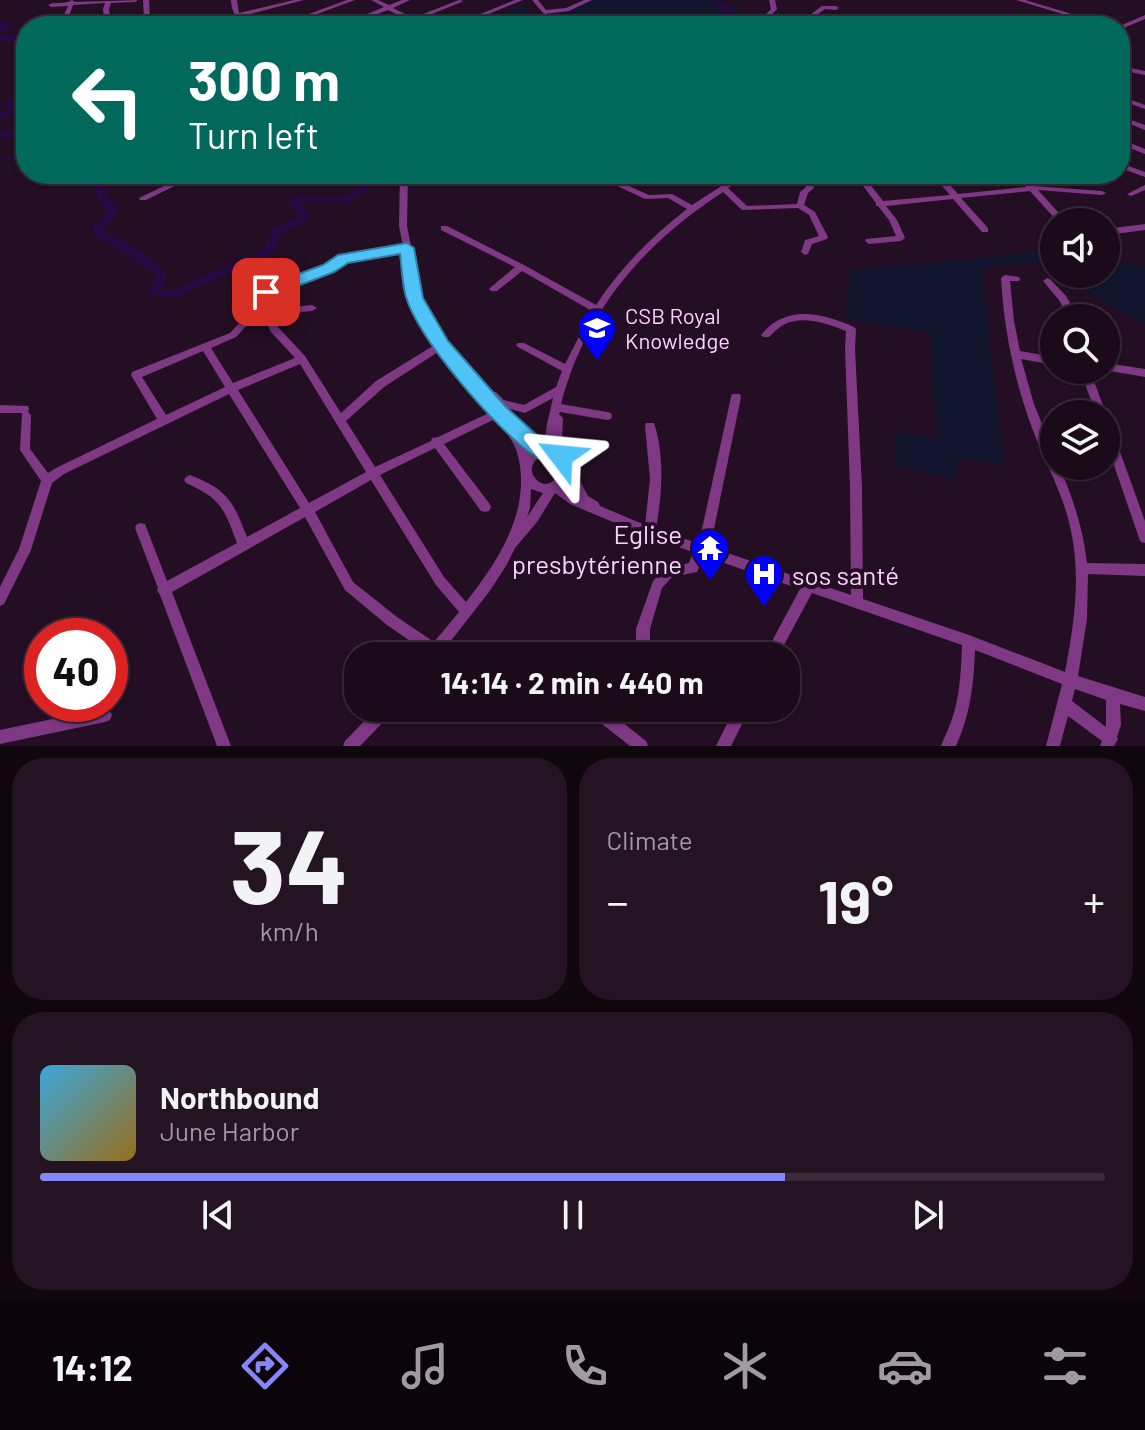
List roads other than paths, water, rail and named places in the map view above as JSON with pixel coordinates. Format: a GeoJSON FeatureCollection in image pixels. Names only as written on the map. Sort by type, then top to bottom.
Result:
{"type":"FeatureCollection","features":[{"type":"Feature","properties":{"kind":"street"},"geometry":{"type":"LineString","coordinates":[[51,5],[135,0]]}},
{"type":"Feature","properties":{"kind":"street"},"geometry":{"type":"LineString","coordinates":[[234,0],[237,15],[301,0]]}},
{"type":"Feature","properties":{"kind":"street"},"geometry":{"type":"LineString","coordinates":[[307,16],[352,0]]}},
{"type":"Feature","properties":{"kind":"street"},"geometry":{"type":"LineString","coordinates":[[374,0],[405,16]]}},
{"type":"Feature","properties":{"kind":"street"},"geometry":{"type":"LineString","coordinates":[[366,16],[407,0]]}},
{"type":"Feature","properties":{"kind":"street"},"geometry":{"type":"LineString","coordinates":[[479,16],[520,0]]}},
{"type":"Feature","properties":{"kind":"street"},"geometry":{"type":"LineString","coordinates":[[535,0],[544,12],[567,10],[589,0]]}},
{"type":"Feature","properties":{"kind":"street"},"geometry":{"type":"LineString","coordinates":[[1019,0],[1074,16]]}},
{"type":"Feature","properties":{"kind":"street"},"geometry":{"type":"LineString","coordinates":[[422,16],[461,1]]}},
{"type":"Feature","properties":{"kind":"street"},"geometry":{"type":"LineString","coordinates":[[812,16],[824,7],[836,8]]}},
{"type":"Feature","properties":{"kind":"street"},"geometry":{"type":"LineString","coordinates":[[143,198],[173,184]]}},
{"type":"Feature","properties":{"kind":"street"},"geometry":{"type":"LineString","coordinates":[[403,184],[407,248],[415,298],[442,345],[500,412],[546,451],[564,461]]}},
{"type":"Feature","properties":{"kind":"street"},"geometry":{"type":"LineString","coordinates":[[619,184],[648,197],[669,196],[691,208]]}},
{"type":"Feature","properties":{"kind":"street"},"geometry":{"type":"LineString","coordinates":[[546,451],[567,369],[596,309],[627,265],[657,235],[691,208],[729,184]]}},
{"type":"Feature","properties":{"kind":"street"},"geometry":{"type":"LineString","coordinates":[[800,206],[804,192],[810,188],[808,184]]}},
{"type":"Feature","properties":{"kind":"street"},"geometry":{"type":"LineString","coordinates":[[865,184],[893,220],[901,238],[869,241]]}},
{"type":"Feature","properties":{"kind":"street"},"geometry":{"type":"LineString","coordinates":[[946,184],[985,230]]}},
{"type":"Feature","properties":{"kind":"street"},"geometry":{"type":"LineString","coordinates":[[1028,184],[1050,208]]}},
{"type":"Feature","properties":{"kind":"street"},"geometry":{"type":"LineString","coordinates":[[1131,194],[1145,187]]}},
{"type":"Feature","properties":{"kind":"street"},"geometry":{"type":"LineString","coordinates":[[723,188],[745,208],[800,206],[812,214],[824,237],[808,242],[805,252]]}},
{"type":"Feature","properties":{"kind":"street"},"geometry":{"type":"LineString","coordinates":[[879,204],[1038,188],[1102,193]]}},
{"type":"Feature","properties":{"kind":"street"},"geometry":{"type":"LineString","coordinates":[[1120,230],[1145,227]]}},
{"type":"Feature","properties":{"kind":"street"},"geometry":{"type":"LineString","coordinates":[[444,228],[596,309]]}},
{"type":"Feature","properties":{"kind":"street"},"geometry":{"type":"LineString","coordinates":[[407,248],[344,259],[329,269],[266,292],[264,311],[273,331],[288,341],[302,359],[440,581],[466,611]]}},
{"type":"Feature","properties":{"kind":"street"},"geometry":{"type":"LineString","coordinates":[[494,289],[521,267]]}},
{"type":"Feature","properties":{"kind":"street"},"geometry":{"type":"LineString","coordinates":[[1016,279],[1005,278],[1008,327],[1043,441],[1063,487],[1079,539],[1082,568],[1079,624],[1053,746]]}},
{"type":"Feature","properties":{"kind":"street"},"geometry":{"type":"LineString","coordinates":[[1054,288],[1066,304]]}},
{"type":"Feature","properties":{"kind":"street"},"geometry":{"type":"LineString","coordinates":[[163,420],[136,375],[233,335],[252,314],[312,308]]}},
{"type":"Feature","properties":{"kind":"street"},"geometry":{"type":"LineString","coordinates":[[766,335],[784,320],[798,319],[833,322],[851,329],[853,333],[850,349],[857,601]]}},
{"type":"Feature","properties":{"kind":"street"},"geometry":{"type":"LineString","coordinates":[[340,421],[380,384],[442,345]]}},
{"type":"Feature","properties":{"kind":"street"},"geometry":{"type":"LineString","coordinates":[[521,345],[567,369]]}},
{"type":"Feature","properties":{"kind":"street"},"geometry":{"type":"LineString","coordinates":[[206,348],[308,511],[349,586],[419,642]]}},
{"type":"Feature","properties":{"kind":"street"},"geometry":{"type":"LineString","coordinates":[[1015,354],[1040,358]]}},
{"type":"Feature","properties":{"kind":"street"},"geometry":{"type":"LineString","coordinates":[[0,600],[25,550],[47,480],[163,420],[302,359]]}},
{"type":"Feature","properties":{"kind":"street"},"geometry":{"type":"LineString","coordinates":[[1120,369],[1145,373]]}},
{"type":"Feature","properties":{"kind":"street"},"geometry":{"type":"LineString","coordinates":[[467,373],[501,403],[512,407],[525,409],[560,398],[607,416]]}},
{"type":"Feature","properties":{"kind":"street"},"geometry":{"type":"LineString","coordinates":[[643,642],[643,629],[657,585],[669,572],[693,568],[719,485],[727,448],[729,418],[736,397]]}},
{"type":"Feature","properties":{"kind":"street"},"geometry":{"type":"LineString","coordinates":[[560,398],[557,441],[564,461],[584,499],[605,514]]}},
{"type":"Feature","properties":{"kind":"street"},"geometry":{"type":"LineString","coordinates":[[0,409],[25,412],[25,450],[47,480]]}},
{"type":"Feature","properties":{"kind":"street"},"geometry":{"type":"LineString","coordinates":[[163,590],[374,473],[500,412]]}},
{"type":"Feature","properties":{"kind":"street"},"geometry":{"type":"LineString","coordinates":[[500,412],[522,451],[526,494],[509,546]]}},
{"type":"Feature","properties":{"kind":"street"},"geometry":{"type":"LineString","coordinates":[[650,426],[658,474],[650,532]]}},
{"type":"Feature","properties":{"kind":"street"},"geometry":{"type":"LineString","coordinates":[[436,441],[485,507]]}},
{"type":"Feature","properties":{"kind":"street"},"geometry":{"type":"LineString","coordinates":[[524,470],[531,456],[546,451]]}},
{"type":"Feature","properties":{"kind":"street"},"geometry":{"type":"LineString","coordinates":[[442,642],[509,546],[554,486],[565,477],[564,461]]}},
{"type":"Feature","properties":{"kind":"street"},"geometry":{"type":"LineString","coordinates":[[1120,467],[1145,538]]}},
{"type":"Feature","properties":{"kind":"street"},"geometry":{"type":"LineString","coordinates":[[524,470],[534,484],[554,486],[574,501],[650,532],[810,584],[1113,696],[1145,704]]}},
{"type":"Feature","properties":{"kind":"street"},"geometry":{"type":"LineString","coordinates":[[190,480],[214,490],[228,503],[243,543]]}},
{"type":"Feature","properties":{"kind":"street"},"geometry":{"type":"LineString","coordinates":[[141,528],[224,746]]}},
{"type":"Feature","properties":{"kind":"street"},"geometry":{"type":"LineString","coordinates":[[1082,568],[1145,570]]}},
{"type":"Feature","properties":{"kind":"street"},"geometry":{"type":"LineString","coordinates":[[779,642],[810,584]]}},
{"type":"Feature","properties":{"kind":"street"},"geometry":{"type":"LineString","coordinates":[[948,746],[962,712],[968,677],[969,641]]}},
{"type":"Feature","properties":{"kind":"street"},"geometry":{"type":"LineString","coordinates":[[1109,743],[1113,696]]}},
{"type":"Feature","properties":{"kind":"street"},"geometry":{"type":"LineString","coordinates":[[1064,704],[1109,743]]}},
{"type":"Feature","properties":{"kind":"street"},"geometry":{"type":"LineString","coordinates":[[0,737],[72,722]]}},
{"type":"Feature","properties":{"kind":"street"},"geometry":{"type":"LineString","coordinates":[[350,746],[373,722]]}},
{"type":"Feature","properties":{"kind":"street"},"geometry":{"type":"LineString","coordinates":[[611,722],[641,746]]}},
{"type":"Feature","properties":{"kind":"street"},"geometry":{"type":"LineString","coordinates":[[723,746],[732,722]]}},
{"type":"Feature","properties":{"kind":"waterway"},"geometry":{"type":"LineString","coordinates":[[714,0],[735,16]]}},
{"type":"Feature","properties":{"kind":"waterway"},"geometry":{"type":"LineString","coordinates":[[0,21],[9,27],[0,30]]}},
{"type":"Feature","properties":{"kind":"waterway"},"geometry":{"type":"LineString","coordinates":[[0,37],[16,40]]}},
{"type":"Feature","properties":{"kind":"waterway"},"geometry":{"type":"LineString","coordinates":[[16,99],[8,104],[16,107]]}},
{"type":"Feature","properties":{"kind":"waterway"},"geometry":{"type":"LineString","coordinates":[[0,117],[16,109]]}},
{"type":"Feature","properties":{"kind":"waterway"},"geometry":{"type":"LineString","coordinates":[[0,134],[16,133]]}},
{"type":"Feature","properties":{"kind":"waterway"},"geometry":{"type":"LineString","coordinates":[[0,160],[16,155]]}},
{"type":"Feature","properties":{"kind":"waterway"},"geometry":{"type":"LineString","coordinates":[[98,184],[112,211],[105,222],[97,226],[101,235],[159,271],[162,278],[153,292],[171,295],[269,251],[277,231],[302,220],[303,214],[294,202],[299,198],[348,200],[368,184]]}},
{"type":"Feature","properties":{"kind":"place","name":"CSB Royal Knowledge"},"geometry":{"type":"Point","coordinates":[597,362]}},
{"type":"Feature","properties":{"kind":"place","name":"Eglise presbytérienne"},"geometry":{"type":"Point","coordinates":[710,582]}},
{"type":"Feature","properties":{"kind":"place","name":"sos santé"},"geometry":{"type":"Point","coordinates":[764,608]}}]}
